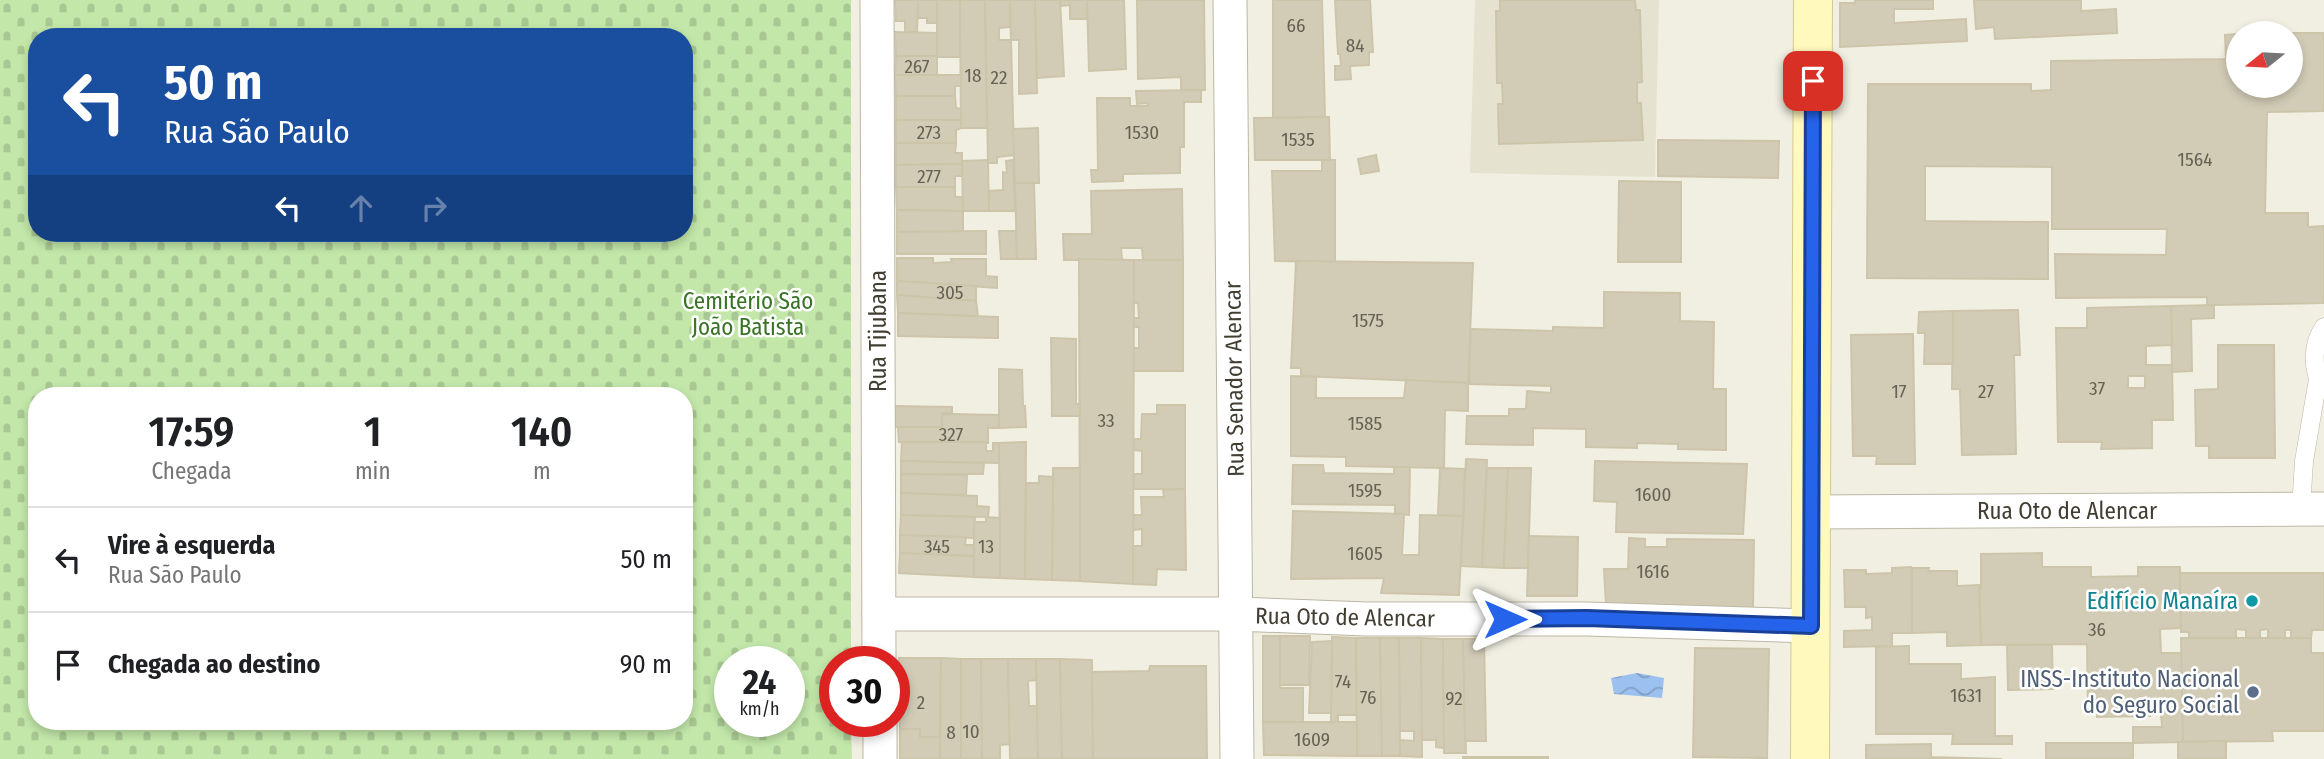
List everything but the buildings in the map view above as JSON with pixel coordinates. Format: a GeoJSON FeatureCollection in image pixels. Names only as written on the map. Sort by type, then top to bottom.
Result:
{"type":"FeatureCollection","features":[{"type":"Feature","properties":{"kind":"main road"},"geometry":{"type":"LineString","coordinates":[[1810,759],[1813,0]]}},
{"type":"Feature","properties":{"kind":"street","name":"Rua Tijubana"},"geometry":{"type":"LineString","coordinates":[[877,0],[879,646]]}},
{"type":"Feature","properties":{"kind":"street","name":"Rua Senador Alencar"},"geometry":{"type":"LineString","coordinates":[[1230,0],[1237,759]]}},
{"type":"Feature","properties":{"kind":"street","name":"Rua Oto de Alencar"},"geometry":{"type":"LineString","coordinates":[[1810,512],[2312,509]]}},
{"type":"Feature","properties":{"kind":"street","name":"Rua Oto de Alencar"},"geometry":{"type":"LineString","coordinates":[[878,614],[1236,614],[1367,619],[1587,618],[1811,626]]}},
{"type":"Feature","properties":{"kind":"street"},"geometry":{"type":"LineString","coordinates":[[880,737],[880,759]]}},
{"type":"Feature","properties":{"kind":"lane"},"geometry":{"type":"LineString","coordinates":[[2312,509],[2304,461],[2321,384],[2315,363],[2317,337],[2324,327]]}},
{"type":"Feature","properties":{"kind":"shaded area"},"geometry":{"type":"Polygon","coordinates":[[[1475,0],[1659,0],[1655,177],[1470,173],[1475,0]]]}},
{"type":"Feature","properties":{"kind":"green space","name":"Cemitério São João Batista"},"geometry":{"type":"Polygon","coordinates":[[[0,0],[851,0],[851,646],[819,646],[819,737],[851,737],[852,759],[0,759],[0,0]]]}},
{"type":"Feature","properties":{"kind":"water"},"geometry":{"type":"Polygon","coordinates":[[[1637,673],[1664,678],[1662,698],[1614,694],[1611,678],[1637,673]]]}},
{"type":"Feature","properties":{"kind":"place","name":"Edifício Manaíra"},"geometry":{"type":"Point","coordinates":[2252,601]}},
{"type":"Feature","properties":{"kind":"place","name":"INSS-Instituto Nacional do Seguro Social"},"geometry":{"type":"Point","coordinates":[2253,692]}},
{"type":"Feature","properties":{"kind":"route"},"geometry":{"type":"LineString","coordinates":[[1505,619],[1587,618],[1811,626],[1813,81]]}}]}
